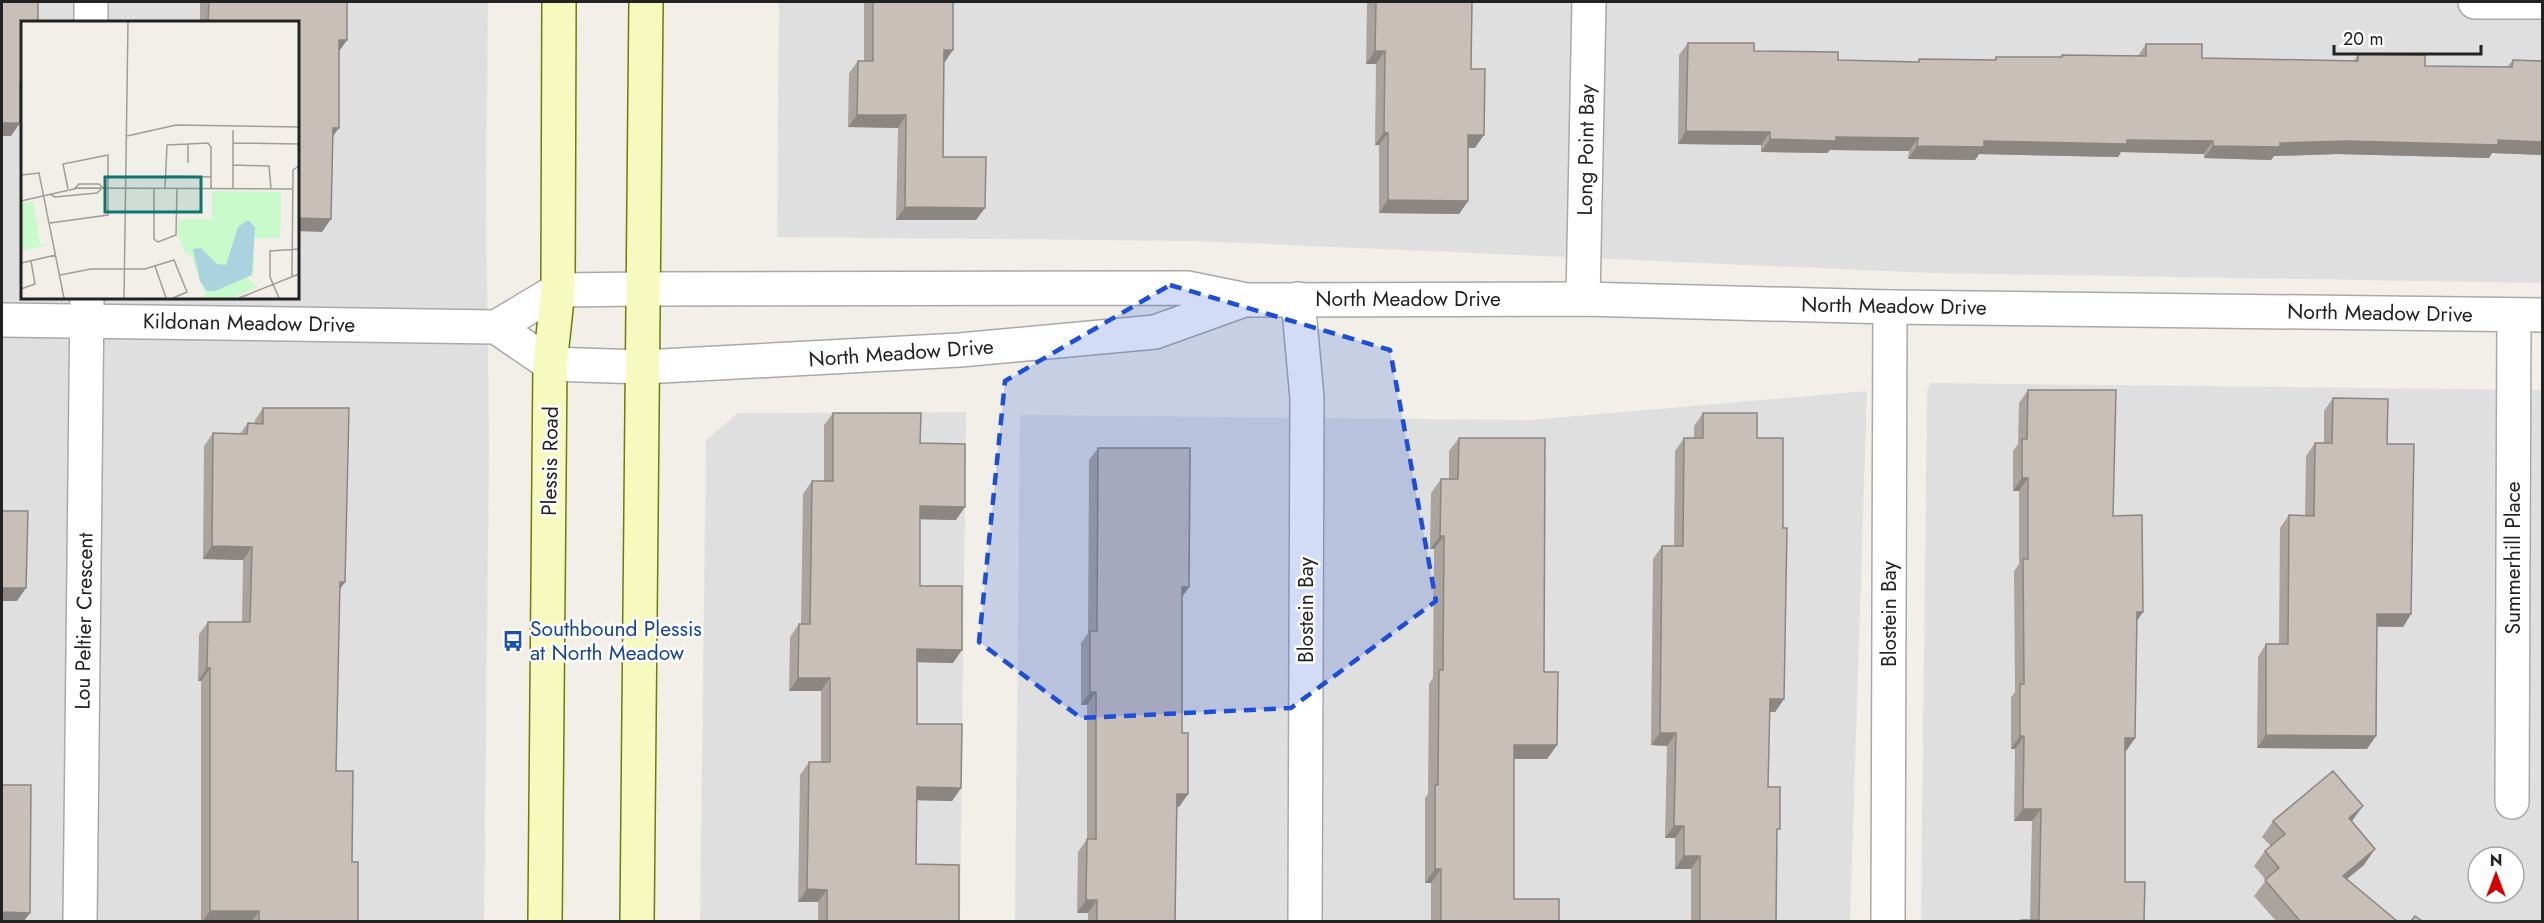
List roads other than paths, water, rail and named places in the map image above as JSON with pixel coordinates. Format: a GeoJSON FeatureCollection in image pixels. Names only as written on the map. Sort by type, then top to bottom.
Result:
{"type":"FeatureCollection","features":[{"type":"Feature","properties":{"kind":"main road","name":"Plessis Road"},"geometry":{"type":"LineString","coordinates":[[544,921],[550,364],[558,290],[559,2]]}},
{"type":"Feature","properties":{"kind":"main road"},"geometry":{"type":"LineString","coordinates":[[637,921],[646,2]]}},
{"type":"Feature","properties":{"kind":"street"},"geometry":{"type":"LineString","coordinates":[[90,21],[91,2]]}},
{"type":"Feature","properties":{"kind":"street","name":"Long Point Bay"},"geometry":{"type":"LineString","coordinates":[[1583,299],[1589,2]]}},
{"type":"Feature","properties":{"kind":"street"},"geometry":{"type":"LineString","coordinates":[[2475,2],[2542,2]]}},
{"type":"Feature","properties":{"kind":"street","name":"North Meadow Drive"},"geometry":{"type":"LineString","coordinates":[[644,289],[1187,288],[1246,300],[1583,299],[1890,307],[2528,315]]}},
{"type":"Feature","properties":{"kind":"street"},"geometry":{"type":"LineString","coordinates":[[550,364],[496,327],[558,290],[644,289]]}},
{"type":"Feature","properties":{"kind":"street","name":"Blostein Bay"},"geometry":{"type":"LineString","coordinates":[[1298,299],[1307,398],[1305,921]]}},
{"type":"Feature","properties":{"kind":"street","name":"North Meadow Drive"},"geometry":{"type":"LineString","coordinates":[[550,364],[643,367],[960,350],[1155,332],[1246,300]]}},
{"type":"Feature","properties":{"kind":"street","name":"Blostein Bay"},"geometry":{"type":"LineString","coordinates":[[1888,921],[1890,307]]}},
{"type":"Feature","properties":{"kind":"street","name":"Kildonan Meadow Drive"},"geometry":{"type":"LineString","coordinates":[[2,320],[87,308],[496,327]]}},
{"type":"Feature","properties":{"kind":"street","name":"Lou Peltier Crescent"},"geometry":{"type":"LineString","coordinates":[[80,921],[87,308]]}},
{"type":"Feature","properties":{"kind":"street","name":"Summerhill Place"},"geometry":{"type":"LineString","coordinates":[[2512,802],[2528,315]]}},
{"type":"Feature","properties":{"kind":"place","name":"Southbound Plessis at North Meadow"},"geometry":{"type":"Point","coordinates":[513,641]}}]}
